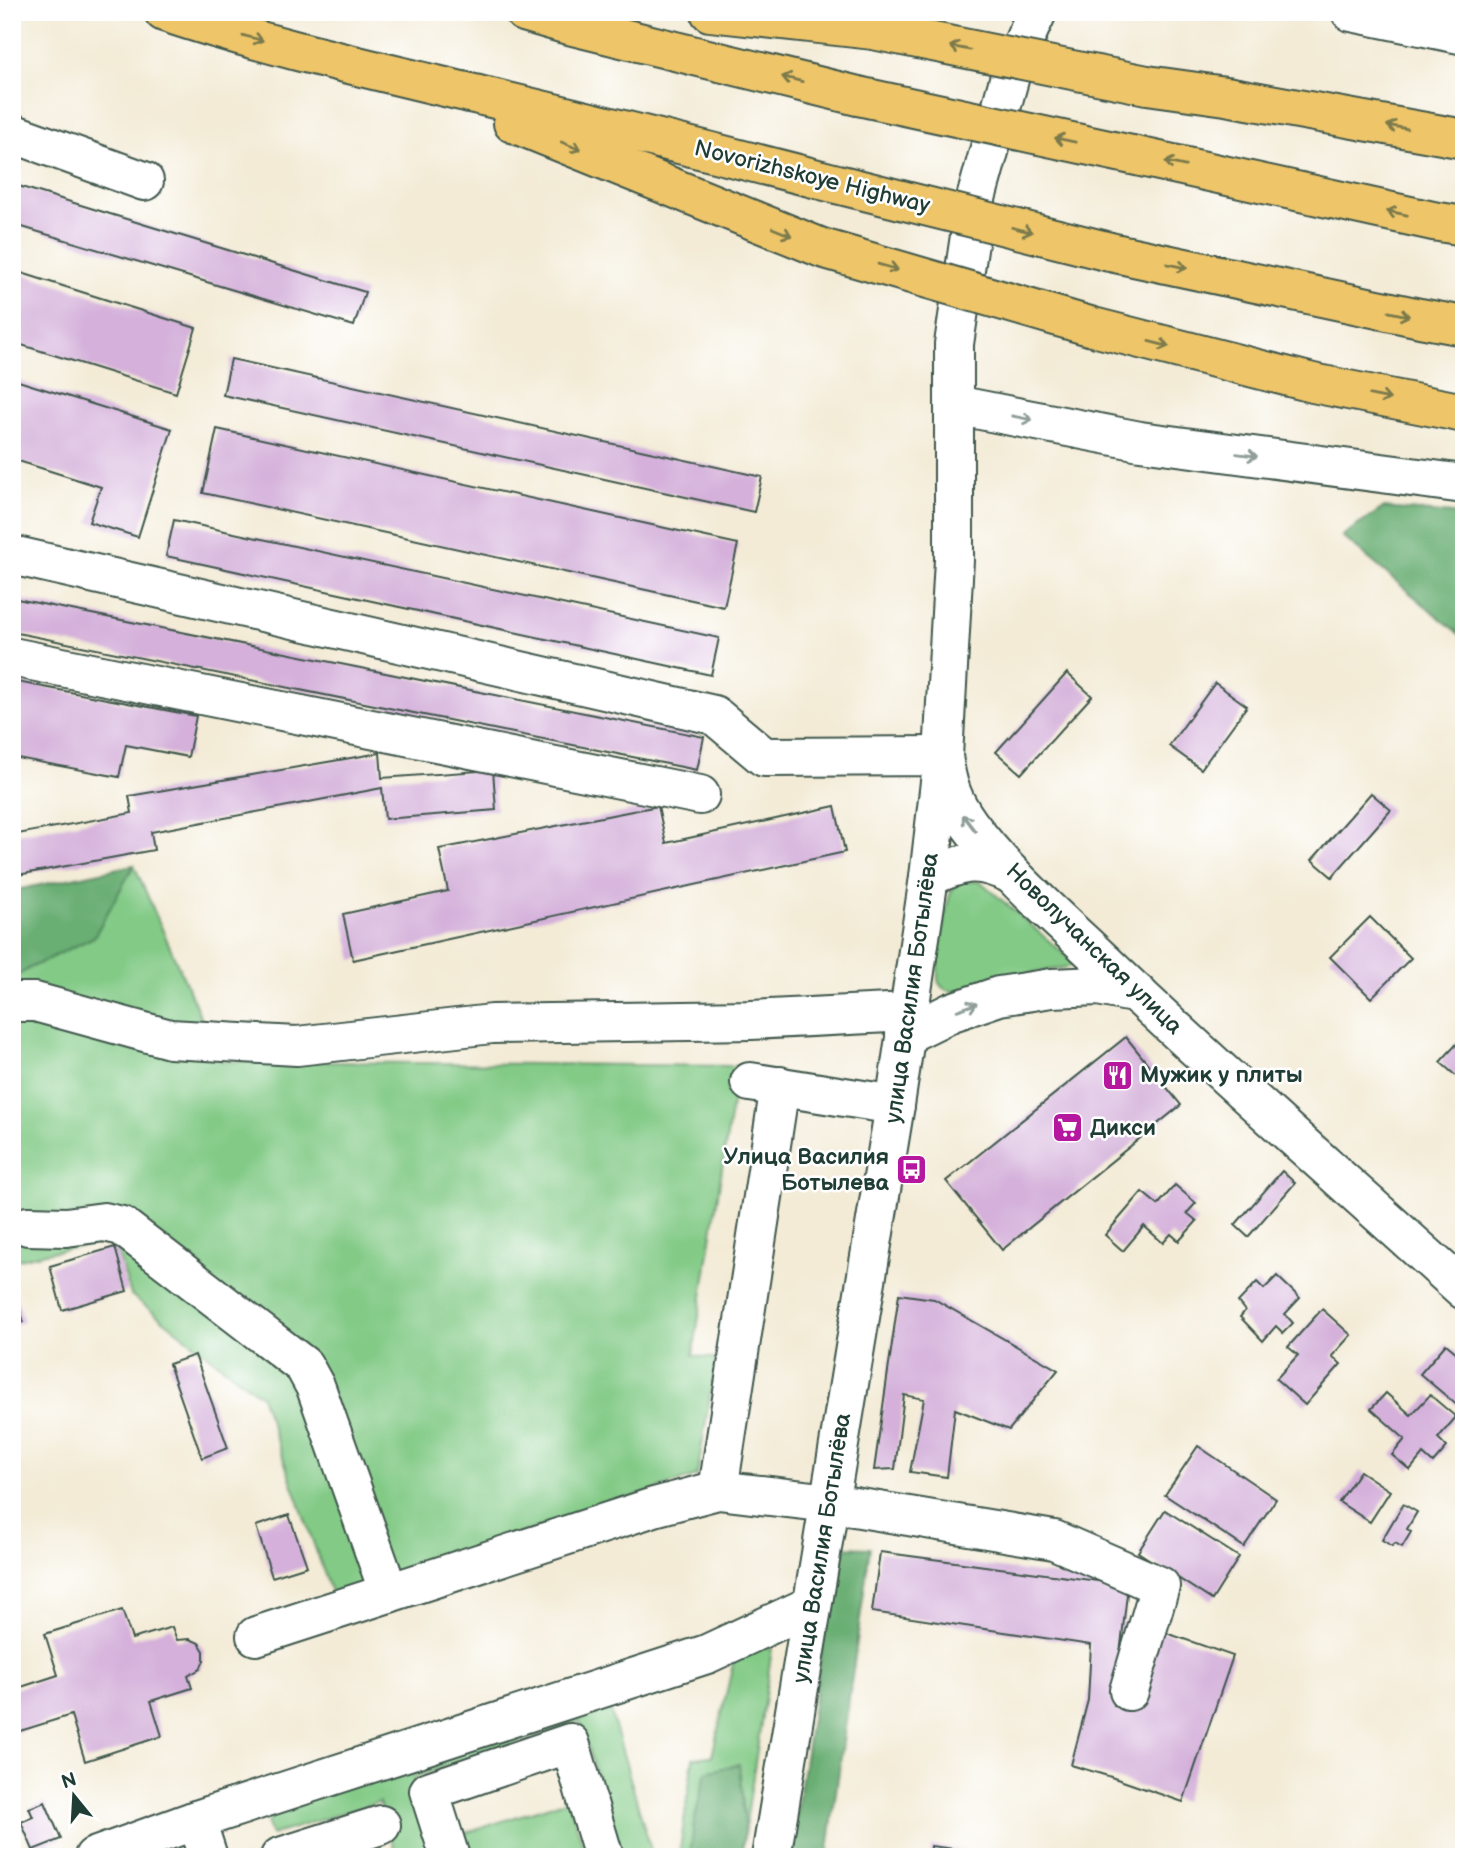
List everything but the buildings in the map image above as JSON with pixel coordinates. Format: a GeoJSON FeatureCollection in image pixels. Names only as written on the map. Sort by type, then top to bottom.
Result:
{"type":"FeatureCollection","features":[{"type":"Feature","properties":{"kind":"highway","name":"Novorizhskoye Highway"},"geometry":{"type":"LineString","coordinates":[[164,12],[202,25],[394,75],[668,140],[1110,252],[1464,326]]}},
{"type":"Feature","properties":{"kind":"highway"},"geometry":{"type":"LineString","coordinates":[[523,12],[858,96],[1464,226]]}},
{"type":"Feature","properties":{"kind":"highway"},"geometry":{"type":"LineString","coordinates":[[710,12],[873,30],[1147,85],[1226,96],[1464,139]]}},
{"type":"Feature","properties":{"kind":"highway"},"geometry":{"type":"LineString","coordinates":[[394,75],[822,248],[1093,327],[1313,383],[1464,413]]}},
{"type":"Feature","properties":{"kind":"street","name":"улица Василия Ботылёва"},"geometry":{"type":"LineString","coordinates":[[771,1857],[895,1105],[929,877],[943,756],[954,561],[954,344],[975,202],[1013,65],[1037,12]]}},
{"type":"Feature","properties":{"kind":"street"},"geometry":{"type":"LineString","coordinates":[[1351,12],[1464,35]]}},
{"type":"Feature","properties":{"kind":"street"},"geometry":{"type":"LineString","coordinates":[[12,133],[144,181]]}},
{"type":"Feature","properties":{"kind":"street"},"geometry":{"type":"LineString","coordinates":[[955,405],[1140,441],[1464,484]]}},
{"type":"Feature","properties":{"kind":"street"},"geometry":{"type":"LineString","coordinates":[[12,555],[714,715],[764,757],[943,756]]}},
{"type":"Feature","properties":{"kind":"street"},"geometry":{"type":"LineString","coordinates":[[12,657],[699,795]]}},
{"type":"Feature","properties":{"kind":"street","name":"Новолучанская улица"},"geometry":{"type":"LineString","coordinates":[[943,756],[947,784],[955,803],[970,826],[1013,875],[1138,994],[1464,1290]]}},
{"type":"Feature","properties":{"kind":"street"},"geometry":{"type":"LineString","coordinates":[[929,877],[953,866],[973,863],[993,865],[1013,875]]}},
{"type":"Feature","properties":{"kind":"street"},"geometry":{"type":"LineString","coordinates":[[12,1003],[35,1002],[170,1039],[298,1046],[492,1024],[751,1020],[907,1024],[999,996],[1052,988],[1098,986],[1138,994]]}},
{"type":"Feature","properties":{"kind":"street"},"geometry":{"type":"LineString","coordinates":[[718,1489],[765,1084],[895,1105]]}},
{"type":"Feature","properties":{"kind":"street"},"geometry":{"type":"LineString","coordinates":[[28,1226],[66,1227],[104,1222],[122,1226],[304,1366],[316,1388],[389,1593]]}},
{"type":"Feature","properties":{"kind":"street"},"geometry":{"type":"LineString","coordinates":[[256,1636],[718,1489],[830,1503],[1054,1540],[1160,1586],[1129,1691]]}},
{"type":"Feature","properties":{"kind":"street"},"geometry":{"type":"LineString","coordinates":[[94,1857],[196,1820],[707,1654],[812,1605]]}},
{"type":"Feature","properties":{"kind":"street"},"geometry":{"type":"LineString","coordinates":[[450,1857],[429,1791],[570,1743],[604,1857]]}},
{"type":"Feature","properties":{"kind":"street"},"geometry":{"type":"LineString","coordinates":[[196,1820],[208,1857]]}},
{"type":"Feature","properties":{"kind":"street"},"geometry":{"type":"LineString","coordinates":[[280,1857],[381,1825]]}},
{"type":"Feature","properties":{"kind":"green space"},"geometry":{"type":"Polygon","coordinates":[[[1383,508],[1464,515],[1464,638],[1342,536],[1383,508]]]}},
{"type":"Feature","properties":{"kind":"green space"},"geometry":{"type":"Polygon","coordinates":[[[134,865],[220,1061],[738,1066],[693,1355],[716,1359],[697,1476],[332,1595],[261,1396],[131,1295],[114,1241],[12,1261],[12,891],[134,865]]]}},
{"type":"Feature","properties":{"kind":"green space"},"geometry":{"type":"Polygon","coordinates":[[[134,865],[94,937],[12,979],[12,891],[134,865]]]}},
{"type":"Feature","properties":{"kind":"green space"},"geometry":{"type":"Polygon","coordinates":[[[959,881],[981,882],[1071,960],[1072,965],[958,992],[943,987],[938,977],[941,940],[951,893],[959,881]]]}},
{"type":"Feature","properties":{"kind":"green space"},"geometry":{"type":"Polygon","coordinates":[[[837,1547],[870,1548],[827,1857],[790,1857],[837,1547]]]}},
{"type":"Feature","properties":{"kind":"green space"},"geometry":{"type":"Polygon","coordinates":[[[754,1642],[772,1649],[741,1857],[679,1857],[693,1758],[712,1756],[736,1651],[754,1642]]]}},
{"type":"Feature","properties":{"kind":"green space"},"geometry":{"type":"Polygon","coordinates":[[[606,1695],[653,1857],[621,1857],[580,1721],[413,1778],[437,1857],[397,1857],[379,1802],[271,1835],[267,1824],[274,1811],[606,1695]]]}},
{"type":"Feature","properties":{"kind":"green space"},"geometry":{"type":"Polygon","coordinates":[[[739,1764],[745,1826],[741,1857],[690,1857],[694,1822],[706,1772],[739,1764]]]}},
{"type":"Feature","properties":{"kind":"green space"},"geometry":{"type":"Polygon","coordinates":[[[568,1800],[587,1857],[463,1857],[456,1836],[568,1800]]]}},
{"type":"Feature","properties":{"kind":"place","name":"Мужик у плиты"},"geometry":{"type":"Point","coordinates":[1117,1075]}},
{"type":"Feature","properties":{"kind":"place","name":"Дикси"},"geometry":{"type":"Point","coordinates":[1067,1128]}},
{"type":"Feature","properties":{"kind":"place","name":"Улица Василия Ботылева"},"geometry":{"type":"Point","coordinates":[912,1170]}}]}
